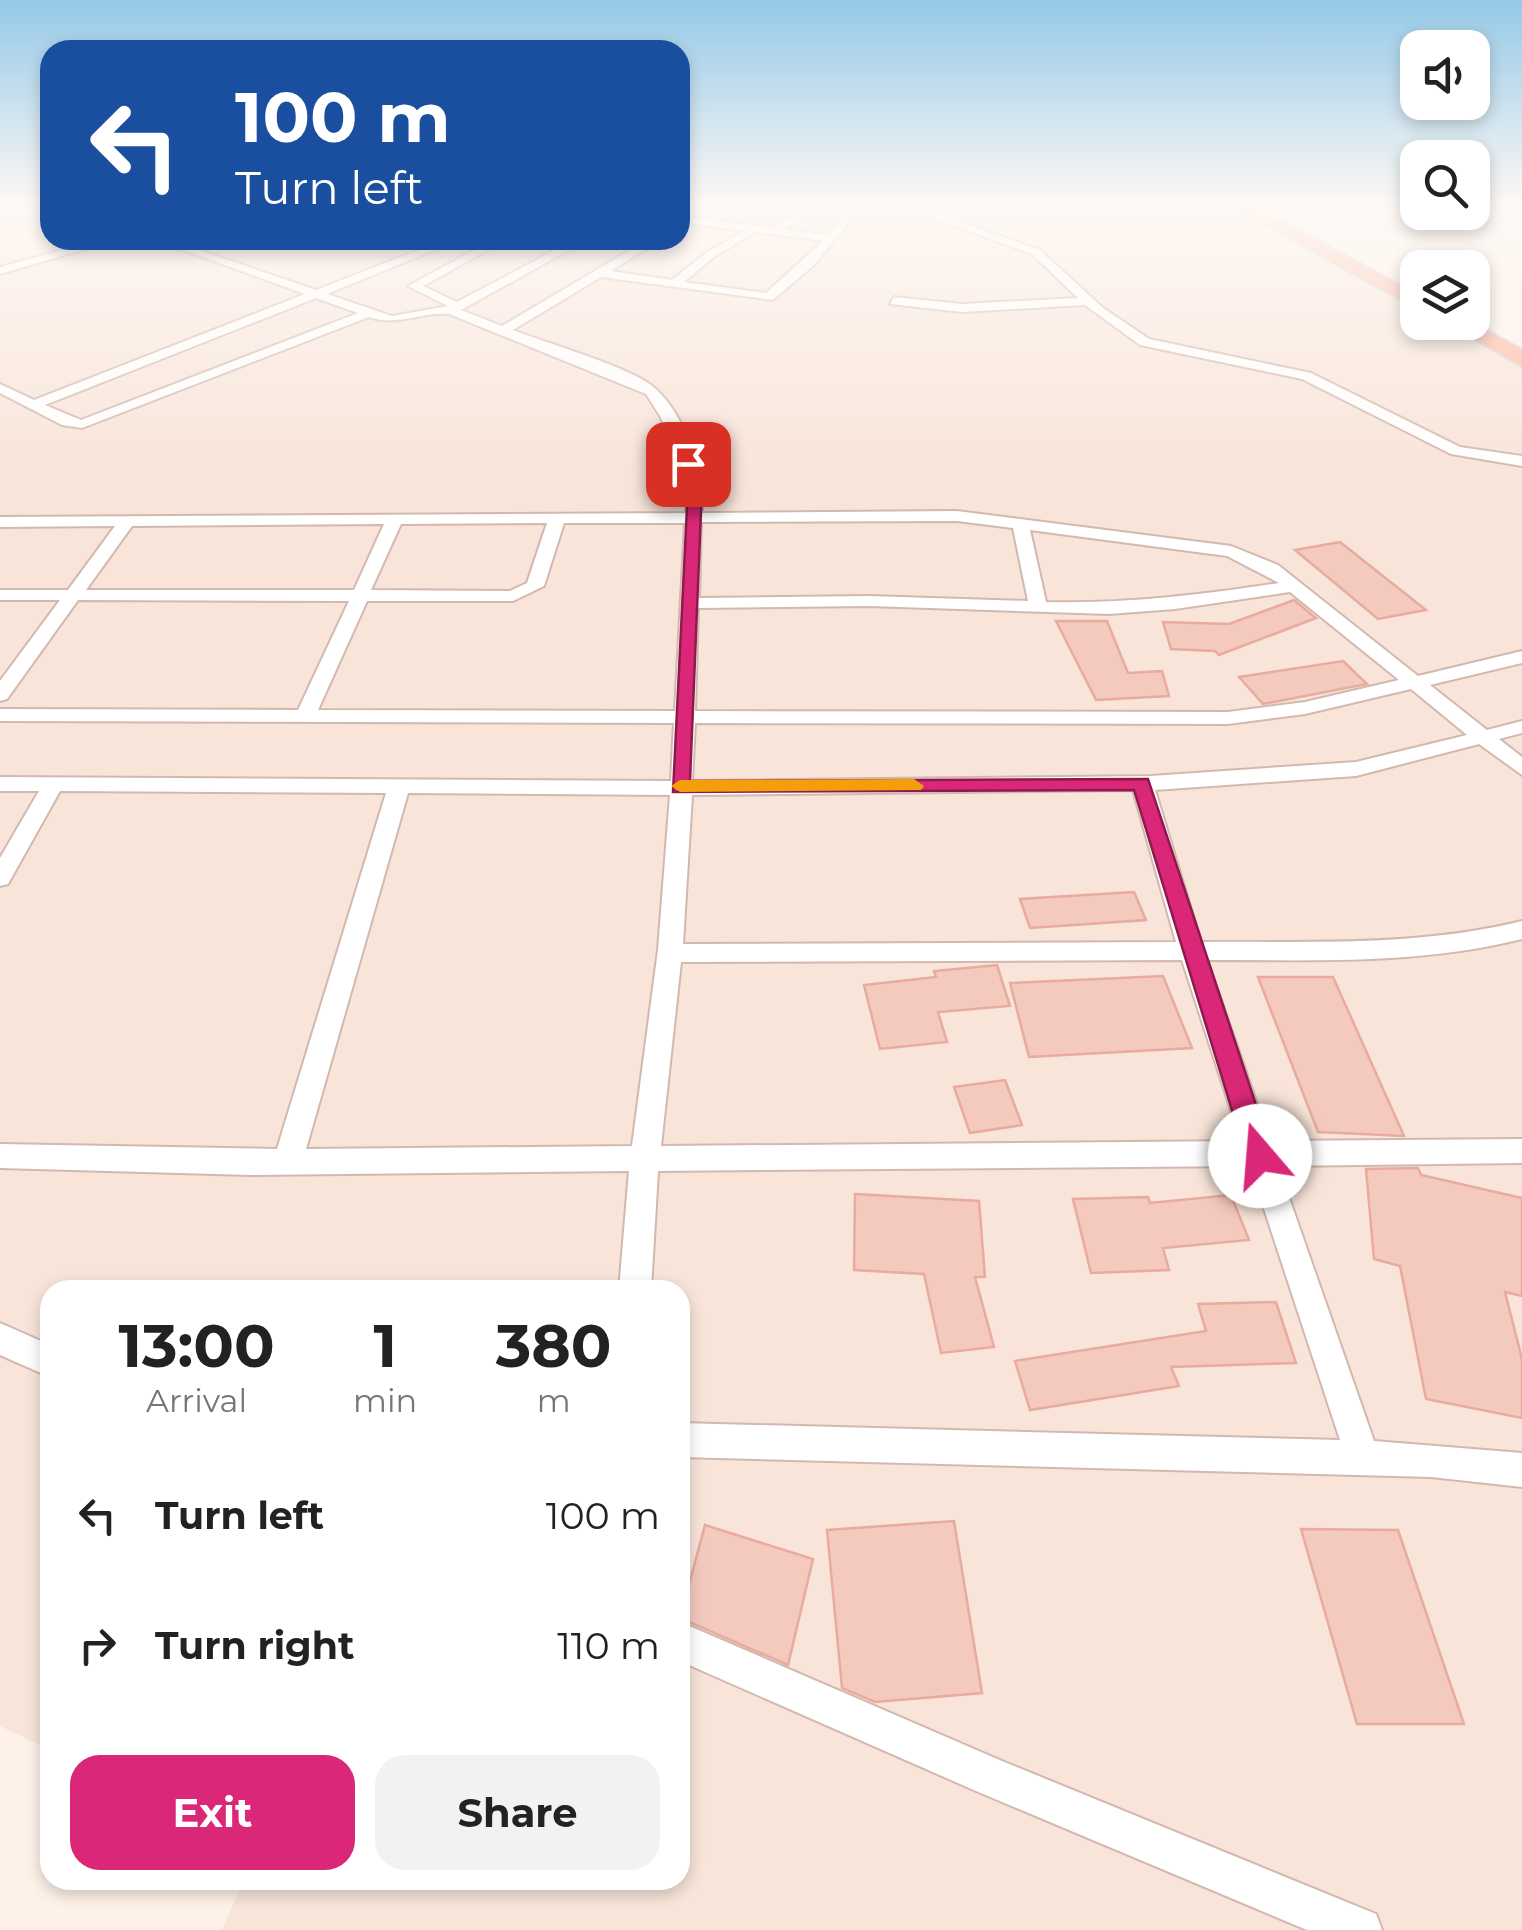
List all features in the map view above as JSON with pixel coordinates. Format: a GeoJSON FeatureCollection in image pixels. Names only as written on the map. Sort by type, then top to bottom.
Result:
{"type":"FeatureCollection","features":[{"type":"Feature","properties":{"kind":"highway"},"geometry":{"type":"LineString","coordinates":[[1487,340],[1522,359]]}},
{"type":"Feature","properties":{"kind":"street"},"geometry":{"type":"LineString","coordinates":[[33,405],[317,298]]}},
{"type":"Feature","properties":{"kind":"street"},"geometry":{"type":"LineString","coordinates":[[328,298],[398,320],[430,310],[454,308],[473,298]]}},
{"type":"Feature","properties":{"kind":"street"},"geometry":{"type":"LineString","coordinates":[[436,298],[502,331],[651,390],[692,474],[684,714],[670,953],[645,1157],[636,1280]]}},
{"type":"Feature","properties":{"kind":"street"},"geometry":{"type":"LineString","coordinates":[[502,331],[557,298]]}},
{"type":"Feature","properties":{"kind":"street"},"geometry":{"type":"LineString","coordinates":[[1085,298],[1156,346],[1306,376],[1456,451],[1522,462]]}},
{"type":"Feature","properties":{"kind":"street"},"geometry":{"type":"LineString","coordinates":[[894,301],[962,308],[1088,301]]}},
{"type":"Feature","properties":{"kind":"street"},"geometry":{"type":"LineString","coordinates":[[0,388],[71,424],[88,423],[370,312]]}},
{"type":"Feature","properties":{"kind":"street"},"geometry":{"type":"LineString","coordinates":[[0,522],[693,514],[957,516],[1231,550],[1260,561],[1294,586],[1522,768]]}},
{"type":"Feature","properties":{"kind":"street"},"geometry":{"type":"LineString","coordinates":[[0,596],[520,594],[535,586],[558,516]]}},
{"type":"Feature","properties":{"kind":"street"},"geometry":{"type":"LineString","coordinates":[[306,715],[396,518]]}},
{"type":"Feature","properties":{"kind":"street"},"geometry":{"type":"LineString","coordinates":[[0,695],[128,520]]}},
{"type":"Feature","properties":{"kind":"street"},"geometry":{"type":"LineString","coordinates":[[1020,521],[1038,606]]}},
{"type":"Feature","properties":{"kind":"street"},"geometry":{"type":"LineString","coordinates":[[689,603],[1147,608],[1294,586]]}},
{"type":"Feature","properties":{"kind":"street"},"geometry":{"type":"LineString","coordinates":[[0,715],[1228,718],[1305,708],[1522,657]]}},
{"type":"Feature","properties":{"kind":"street"},"geometry":{"type":"LineString","coordinates":[[0,784],[680,788],[1142,784],[1356,770],[1522,727]]}},
{"type":"Feature","properties":{"kind":"street"},"geometry":{"type":"LineString","coordinates":[[0,878],[53,784]]}},
{"type":"Feature","properties":{"kind":"street"},"geometry":{"type":"LineString","coordinates":[[1142,784],[1191,950],[1363,1458]]}},
{"type":"Feature","properties":{"kind":"street"},"geometry":{"type":"LineString","coordinates":[[288,1162],[399,786]]}},
{"type":"Feature","properties":{"kind":"street"},"geometry":{"type":"LineString","coordinates":[[670,953],[1410,950],[1522,930]]}},
{"type":"Feature","properties":{"kind":"street"},"geometry":{"type":"LineString","coordinates":[[0,1156],[288,1162],[1522,1151]]}},
{"type":"Feature","properties":{"kind":"street"},"geometry":{"type":"LineString","coordinates":[[0,1339],[40,1357]]}},
{"type":"Feature","properties":{"kind":"street"},"geometry":{"type":"LineString","coordinates":[[690,1440],[1363,1458],[1522,1470]]}},
{"type":"Feature","properties":{"kind":"street"},"geometry":{"type":"LineString","coordinates":[[690,1645],[990,1777],[1360,1930]]}},
{"type":"Feature","properties":{"kind":"shaded area"},"geometry":{"type":"Polygon","coordinates":[[[0,298],[1396,298],[1400,301],[1400,340],[1471,340],[1522,368],[1522,1930],[222,1930],[240,1890],[690,1890],[690,1280],[40,1280],[40,1745],[0,1726],[0,298]]]}},
{"type":"Feature","properties":{"kind":"building"},"geometry":{"type":"Polygon","coordinates":[[[1340,542],[1426,610],[1378,619],[1295,550],[1340,542]]]}},
{"type":"Feature","properties":{"kind":"building"},"geometry":{"type":"Polygon","coordinates":[[[1294,600],[1316,618],[1219,655],[1215,651],[1171,649],[1163,622],[1229,624],[1294,600]]]}},
{"type":"Feature","properties":{"kind":"building"},"geometry":{"type":"Polygon","coordinates":[[[1056,621],[1107,621],[1128,673],[1162,671],[1169,696],[1096,700],[1056,621]]]}},
{"type":"Feature","properties":{"kind":"building"},"geometry":{"type":"Polygon","coordinates":[[[1343,661],[1367,684],[1263,704],[1239,677],[1343,661]]]}},
{"type":"Feature","properties":{"kind":"building"},"geometry":{"type":"Polygon","coordinates":[[[1134,892],[1146,920],[1030,928],[1020,899],[1134,892]]]}},
{"type":"Feature","properties":{"kind":"building"},"geometry":{"type":"Polygon","coordinates":[[[997,965],[1010,1006],[938,1012],[947,1042],[880,1049],[864,985],[936,977],[934,971],[997,965]]]}},
{"type":"Feature","properties":{"kind":"building"},"geometry":{"type":"Polygon","coordinates":[[[1163,976],[1192,1048],[1029,1057],[1010,983],[1163,976]]]}},
{"type":"Feature","properties":{"kind":"building"},"geometry":{"type":"Polygon","coordinates":[[[1258,977],[1333,977],[1404,1136],[1318,1132],[1258,977]]]}},
{"type":"Feature","properties":{"kind":"building"},"geometry":{"type":"Polygon","coordinates":[[[1005,1080],[1022,1125],[970,1133],[954,1087],[1005,1080]]]}},
{"type":"Feature","properties":{"kind":"building"},"geometry":{"type":"Polygon","coordinates":[[[1418,1168],[1421,1175],[1522,1198],[1522,1296],[1505,1292],[1522,1359],[1522,1418],[1426,1399],[1400,1266],[1374,1259],[1366,1169],[1418,1168]]]}},
{"type":"Feature","properties":{"kind":"building"},"geometry":{"type":"Polygon","coordinates":[[[855,1194],[979,1201],[985,1277],[975,1277],[994,1347],[941,1353],[924,1274],[854,1270],[855,1194]]]}},
{"type":"Feature","properties":{"kind":"building"},"geometry":{"type":"Polygon","coordinates":[[[1231,1195],[1249,1240],[1163,1248],[1169,1270],[1091,1273],[1073,1199],[1148,1197],[1150,1203],[1231,1195]]]}},
{"type":"Feature","properties":{"kind":"building"},"geometry":{"type":"Polygon","coordinates":[[[1276,1302],[1296,1363],[1171,1367],[1179,1386],[1030,1410],[1015,1361],[1206,1331],[1198,1304],[1276,1302]]]}},
{"type":"Feature","properties":{"kind":"building"},"geometry":{"type":"Polygon","coordinates":[[[954,1521],[982,1693],[875,1702],[842,1688],[827,1530],[954,1521]]]}},
{"type":"Feature","properties":{"kind":"building"},"geometry":{"type":"Polygon","coordinates":[[[705,1525],[813,1559],[788,1665],[690,1622],[690,1581],[705,1525]]]}},
{"type":"Feature","properties":{"kind":"building"},"geometry":{"type":"Polygon","coordinates":[[[1301,1529],[1398,1530],[1464,1724],[1357,1724],[1301,1529]]]}},
{"type":"Feature","properties":{"kind":"slow traffic"},"geometry":{"type":"LineString","coordinates":[[680,786],[914,786]]}},
{"type":"Feature","properties":{"kind":"route"},"geometry":{"type":"LineString","coordinates":[[688,464],[695,487],[680,788],[1142,784],[1191,950],[1260,1156]]}}]}
